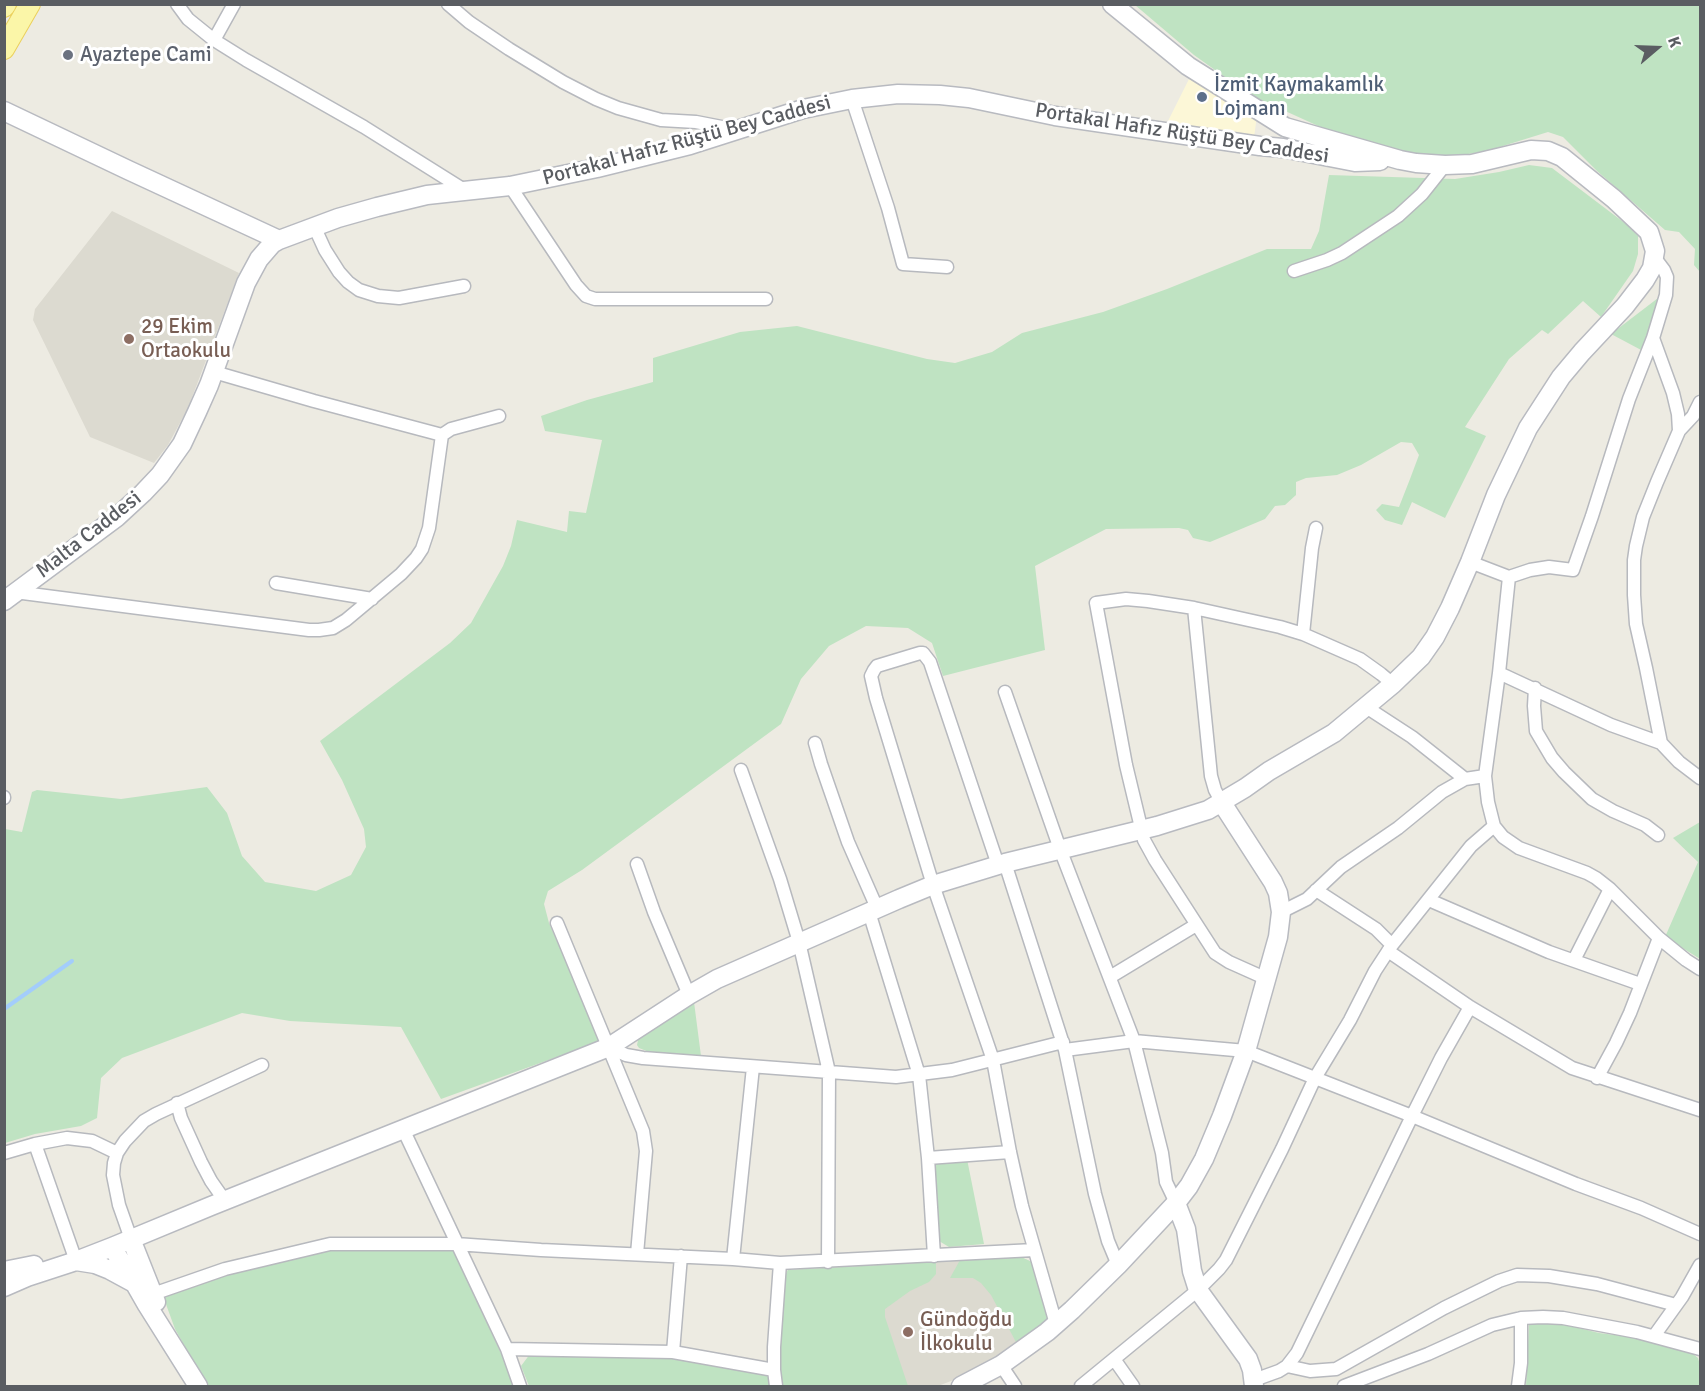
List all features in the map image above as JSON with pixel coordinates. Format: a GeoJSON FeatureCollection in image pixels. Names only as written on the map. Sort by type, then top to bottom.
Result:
{"type":"FeatureCollection","features":[{"type":"Feature","properties":{"kind":"main road"},"geometry":{"type":"LineString","coordinates":[[4,49],[30,4]]}},
{"type":"Feature","properties":{"kind":"street"},"geometry":{"type":"LineString","coordinates":[[177,4],[188,20],[214,40],[364,127],[466,191]]}},
{"type":"Feature","properties":{"kind":"street"},"geometry":{"type":"LineString","coordinates":[[214,40],[234,4]]}},
{"type":"Feature","properties":{"kind":"street"},"geometry":{"type":"LineString","coordinates":[[448,4],[469,22],[509,49],[596,99],[618,108],[661,120],[696,122],[738,131]]}},
{"type":"Feature","properties":{"kind":"street"},"geometry":{"type":"LineString","coordinates":[[4,1287],[27,1277],[76,1262],[609,1047],[688,995],[717,979],[933,885],[1001,864],[1141,830],[1208,810],[1269,771],[1334,734],[1421,657],[1432,642],[1450,608],[1509,464],[1533,419],[1568,368],[1625,306],[1645,280],[1654,258],[1653,240],[1641,224],[1555,153],[1531,150],[1472,164],[1445,165],[1400,160],[1285,128],[1188,66],[1112,4]]}},
{"type":"Feature","properties":{"kind":"street","name":"Portakal Hafız Rüştü Bey Caddesi"},"geometry":{"type":"LineString","coordinates":[[279,240],[314,226],[408,199],[510,186],[646,157],[738,131],[783,115],[852,99],[898,94],[962,97],[1055,116],[1283,148],[1355,162],[1400,160]]}},
{"type":"Feature","properties":{"kind":"street"},"geometry":{"type":"LineString","coordinates":[[852,99],[888,208],[903,264],[947,267]]}},
{"type":"Feature","properties":{"kind":"street"},"geometry":{"type":"LineString","coordinates":[[4,111],[279,240]]}},
{"type":"Feature","properties":{"kind":"street"},"geometry":{"type":"LineString","coordinates":[[1294,271],[1327,260],[1382,227],[1409,207],[1432,183],[1445,165]]}},
{"type":"Feature","properties":{"kind":"street"},"geometry":{"type":"LineString","coordinates":[[510,186],[576,285],[586,296],[595,299],[766,299]]}},
{"type":"Feature","properties":{"kind":"street"},"geometry":{"type":"LineString","coordinates":[[314,226],[339,272],[359,291],[399,298],[464,286]]}},
{"type":"Feature","properties":{"kind":"street","name":"Malta Caddesi"},"geometry":{"type":"LineString","coordinates":[[8,595],[111,522],[151,485],[171,460],[182,444],[197,412],[253,269],[266,251],[279,240]]}},
{"type":"Feature","properties":{"kind":"street"},"geometry":{"type":"LineString","coordinates":[[1470,562],[1509,577],[1549,567],[1573,570],[1666,295],[1668,283],[1664,270],[1654,258]]}},
{"type":"Feature","properties":{"kind":"street"},"geometry":{"type":"LineString","coordinates":[[1653,338],[1676,406],[1679,431]]}},
{"type":"Feature","properties":{"kind":"street"},"geometry":{"type":"LineString","coordinates":[[214,372],[442,435]]}},
{"type":"Feature","properties":{"kind":"street"},"geometry":{"type":"LineString","coordinates":[[1661,743],[1636,624],[1634,560],[1643,516],[1679,431],[1693,416],[1701,402]]}},
{"type":"Feature","properties":{"kind":"street"},"geometry":{"type":"LineString","coordinates":[[8,595],[319,630],[333,628],[409,567],[422,549],[429,528],[442,435],[451,429],[499,416]]}},
{"type":"Feature","properties":{"kind":"street"},"geometry":{"type":"LineString","coordinates":[[1303,634],[1316,528]]}},
{"type":"Feature","properties":{"kind":"street"},"geometry":{"type":"LineString","coordinates":[[1509,577],[1485,776],[1494,826],[1503,837],[1519,848],[1587,873],[1610,889],[1659,938],[1701,969]]}},
{"type":"Feature","properties":{"kind":"street"},"geometry":{"type":"LineString","coordinates":[[276,583],[372,599]]}},
{"type":"Feature","properties":{"kind":"street"},"geometry":{"type":"LineString","coordinates":[[1266,979],[1215,953],[1144,840],[1126,765],[1096,603],[1136,600],[1194,608],[1280,627],[1303,634],[1360,659],[1393,684]]}},
{"type":"Feature","properties":{"kind":"street"},"geometry":{"type":"LineString","coordinates":[[961,1386],[1001,1365],[1056,1324],[1118,1265],[1176,1203],[1193,1180],[1204,1159],[1246,1051],[1278,937],[1281,912],[1278,892],[1273,882],[1212,784],[1194,608]]}},
{"type":"Feature","properties":{"kind":"street"},"geometry":{"type":"LineString","coordinates":[[1056,1324],[1034,1250],[1010,1152],[993,1060],[933,885],[872,682],[877,666],[920,653],[923,653],[930,662],[1064,1046],[1095,1194],[1108,1241],[1118,1265]]}},
{"type":"Feature","properties":{"kind":"street"},"geometry":{"type":"LineString","coordinates":[[1499,673],[1611,724],[1661,743],[1679,762],[1701,778]]}},
{"type":"Feature","properties":{"kind":"street"},"geometry":{"type":"LineString","coordinates":[[1535,688],[1536,731],[1563,772],[1592,799],[1645,825],[1658,835]]}},
{"type":"Feature","properties":{"kind":"street"},"geometry":{"type":"LineString","coordinates":[[1005,692],[1060,849],[1134,1041],[1162,1153],[1166,1182],[1186,1229],[1192,1271],[1198,1290],[1248,1359],[1254,1383],[1287,1366],[1297,1353],[1412,1116],[1470,1007]]}},
{"type":"Feature","properties":{"kind":"street"},"geometry":{"type":"LineString","coordinates":[[1366,707],[1412,737],[1465,779]]}},
{"type":"Feature","properties":{"kind":"street"},"geometry":{"type":"LineString","coordinates":[[815,743],[826,782],[873,910],[919,1075],[928,1158],[934,1256]]}},
{"type":"Feature","properties":{"kind":"street"},"geometry":{"type":"LineString","coordinates":[[741,770],[800,942],[829,1072],[828,1262]]}},
{"type":"Feature","properties":{"kind":"street"},"geometry":{"type":"LineString","coordinates":[[1281,912],[1301,903],[1336,871],[1398,828],[1442,792],[1465,779],[1485,776]]}},
{"type":"Feature","properties":{"kind":"street"},"geometry":{"type":"LineString","coordinates":[[1081,1386],[1198,1290],[1226,1260],[1315,1078],[1350,1020],[1375,970],[1471,846],[1494,826]]}},
{"type":"Feature","properties":{"kind":"street"},"geometry":{"type":"LineString","coordinates":[[637,864],[688,995]]}},
{"type":"Feature","properties":{"kind":"street"},"geometry":{"type":"LineString","coordinates":[[1574,960],[1610,889]]}},
{"type":"Feature","properties":{"kind":"street"},"geometry":{"type":"LineString","coordinates":[[1316,890],[1376,929],[1390,948],[1470,1007],[1556,1060],[1597,1078],[1701,1110]]}},
{"type":"Feature","properties":{"kind":"street"},"geometry":{"type":"LineString","coordinates":[[1429,900],[1549,952],[1640,984]]}},
{"type":"Feature","properties":{"kind":"street"},"geometry":{"type":"LineString","coordinates":[[557,923],[640,1119],[646,1151],[637,1254]]}},
{"type":"Feature","properties":{"kind":"street"},"geometry":{"type":"LineString","coordinates":[[1110,977],[1196,925]]}},
{"type":"Feature","properties":{"kind":"street"},"geometry":{"type":"LineString","coordinates":[[1597,1078],[1630,1013],[1659,938]]}},
{"type":"Feature","properties":{"kind":"street"},"geometry":{"type":"LineString","coordinates":[[609,1047],[626,1055],[643,1058],[896,1077],[952,1070],[1064,1046],[1134,1041],[1246,1051],[1701,1234]]}},
{"type":"Feature","properties":{"kind":"street"},"geometry":{"type":"LineString","coordinates":[[164,1333],[153,1294],[124,1222],[115,1190],[114,1164],[117,1153],[144,1121],[177,1103],[262,1065]]}},
{"type":"Feature","properties":{"kind":"street"},"geometry":{"type":"LineString","coordinates":[[733,1259],[753,1066]]}},
{"type":"Feature","properties":{"kind":"street"},"geometry":{"type":"LineString","coordinates":[[177,1103],[196,1152],[211,1181],[225,1200]]}},
{"type":"Feature","properties":{"kind":"street"},"geometry":{"type":"LineString","coordinates":[[403,1129],[507,1349],[520,1386]]}},
{"type":"Feature","properties":{"kind":"street"},"geometry":{"type":"LineString","coordinates":[[4,1154],[35,1144],[68,1138],[92,1141],[117,1153]]}},
{"type":"Feature","properties":{"kind":"street"},"geometry":{"type":"LineString","coordinates":[[35,1144],[76,1262]]}},
{"type":"Feature","properties":{"kind":"street"},"geometry":{"type":"LineString","coordinates":[[928,1158],[1010,1152]]}},
{"type":"Feature","properties":{"kind":"street"},"geometry":{"type":"LineString","coordinates":[[153,1294],[225,1269],[330,1244],[456,1244],[780,1263],[1034,1250]]}},
{"type":"Feature","properties":{"kind":"street"},"geometry":{"type":"LineString","coordinates":[[112,1247],[198,1386]]}},
{"type":"Feature","properties":{"kind":"street"},"geometry":{"type":"LineString","coordinates":[[673,1352],[681,1256]]}},
{"type":"Feature","properties":{"kind":"street"},"geometry":{"type":"LineString","coordinates":[[4,1271],[43,1264],[76,1262],[94,1264],[135,1284]]}},
{"type":"Feature","properties":{"kind":"street"},"geometry":{"type":"LineString","coordinates":[[776,1386],[774,1370],[780,1263]]}},
{"type":"Feature","properties":{"kind":"street"},"geometry":{"type":"LineString","coordinates":[[1654,1336],[1701,1265]]}},
{"type":"Feature","properties":{"kind":"street"},"geometry":{"type":"LineString","coordinates":[[1287,1366],[1310,1371],[1336,1369],[1452,1304],[1499,1281],[1517,1275],[1586,1281],[1676,1305]]}},
{"type":"Feature","properties":{"kind":"street"},"geometry":{"type":"LineString","coordinates":[[1518,1386],[1521,1363],[1521,1318]]}},
{"type":"Feature","properties":{"kind":"street"},"geometry":{"type":"LineString","coordinates":[[1344,1386],[1428,1354],[1492,1325],[1521,1318],[1563,1318],[1701,1348]]}},
{"type":"Feature","properties":{"kind":"street"},"geometry":{"type":"LineString","coordinates":[[507,1349],[673,1352],[774,1370]]}},
{"type":"Feature","properties":{"kind":"street"},"geometry":{"type":"LineString","coordinates":[[1114,1359],[1133,1386]]}},
{"type":"Feature","properties":{"kind":"street"},"geometry":{"type":"LineString","coordinates":[[1001,1365],[1015,1386]]}},
{"type":"Feature","properties":{"kind":"shaded area","name":"İzmit Kaymakamlık Lojmanı"},"geometry":{"type":"Polygon","coordinates":[[[1189,79],[1257,115],[1254,138],[1166,125],[1189,79]]]}},
{"type":"Feature","properties":{"kind":"shaded area","name":"29 Ekim Ortaokulu"},"geometry":{"type":"Polygon","coordinates":[[[112,211],[239,273],[188,408],[168,445],[154,463],[90,437],[33,320],[35,309],[112,211]]]}},
{"type":"Feature","properties":{"kind":"shaded area","name":"Gündoğdu İlkokulu"},"geometry":{"type":"Polygon","coordinates":[[[1021,1257],[1032,1262],[1017,1344],[964,1376],[938,1386],[780,1386],[779,1363],[785,1275],[788,1270],[1021,1257]]]}},
{"type":"Feature","properties":{"kind":"green space"},"geometry":{"type":"Polygon","coordinates":[[[1135,5],[1700,5],[1700,272],[1694,265],[1695,249],[1679,232],[1665,230],[1597,171],[1563,137],[1548,132],[1490,150],[1463,155],[1428,156],[1383,149],[1349,140],[1250,95],[1194,55],[1135,5]]]}},
{"type":"Feature","properties":{"kind":"green space"},"geometry":{"type":"Polygon","coordinates":[[[1529,165],[1552,168],[1626,224],[1638,236],[1638,254],[1633,271],[1601,317],[1583,301],[1548,334],[1542,330],[1509,359],[1465,427],[1486,436],[1445,518],[1412,502],[1402,525],[1385,520],[1376,510],[1382,504],[1399,507],[1419,455],[1412,443],[1401,442],[1361,465],[1337,475],[1306,478],[1296,482],[1296,495],[1285,505],[1275,506],[1265,519],[1210,542],[1193,538],[1188,530],[1179,528],[1106,529],[1035,566],[1045,650],[943,676],[932,643],[908,628],[866,626],[829,646],[801,679],[781,724],[582,870],[548,891],[544,904],[549,923],[601,1041],[441,1099],[401,1027],[290,1021],[242,1013],[122,1058],[101,1078],[97,1118],[81,1126],[35,1134],[5,1143],[5,829],[22,832],[32,792],[37,790],[121,799],[207,787],[227,813],[242,856],[265,882],[316,891],[351,875],[366,847],[364,829],[342,780],[320,741],[450,643],[471,623],[503,566],[511,546],[517,520],[567,532],[569,511],[586,513],[602,440],[545,431],[541,416],[587,400],[653,382],[653,358],[740,332],[797,326],[927,359],[955,363],[992,352],[1022,333],[1103,312],[1267,249],[1311,249],[1319,231],[1329,175],[1455,179],[1529,165]]]}},
{"type":"Feature","properties":{"kind":"green space"},"geometry":{"type":"Polygon","coordinates":[[[1662,295],[1643,351],[1611,334],[1662,295]]]}},
{"type":"Feature","properties":{"kind":"green space"},"geometry":{"type":"Polygon","coordinates":[[[1700,822],[1700,959],[1665,937],[1698,862],[1673,838],[1700,822]]]}},
{"type":"Feature","properties":{"kind":"green space"},"geometry":{"type":"Polygon","coordinates":[[[694,1002],[701,1056],[649,1052],[639,1048],[638,1040],[694,1002]]]}},
{"type":"Feature","properties":{"kind":"green space"},"geometry":{"type":"Polygon","coordinates":[[[967,1159],[984,1244],[949,1247],[939,1241],[933,1162],[967,1159]]]}},
{"type":"Feature","properties":{"kind":"green space"},"geometry":{"type":"Polygon","coordinates":[[[452,1247],[505,1362],[513,1386],[207,1386],[175,1329],[163,1296],[210,1277],[331,1248],[452,1247]]]}},
{"type":"Feature","properties":{"kind":"green space"},"geometry":{"type":"Polygon","coordinates":[[[1021,1257],[1032,1262],[1051,1320],[1017,1344],[991,1295],[981,1283],[973,1278],[950,1278],[960,1260],[1021,1257]]]}},
{"type":"Feature","properties":{"kind":"green space"},"geometry":{"type":"Polygon","coordinates":[[[936,1262],[936,1274],[929,1282],[910,1291],[885,1309],[885,1317],[908,1386],[780,1386],[779,1363],[785,1275],[788,1270],[936,1262]]]}},
{"type":"Feature","properties":{"kind":"green space"},"geometry":{"type":"Polygon","coordinates":[[[1548,1323],[1647,1339],[1692,1353],[1698,1358],[1700,1365],[1700,1386],[1526,1386],[1529,1324],[1548,1323]]]}},
{"type":"Feature","properties":{"kind":"green space"},"geometry":{"type":"Polygon","coordinates":[[[530,1354],[674,1357],[769,1374],[771,1386],[529,1386],[521,1366],[530,1354]]]}},
{"type":"Feature","properties":{"kind":"waterway"},"geometry":{"type":"LineString","coordinates":[[4,1009],[72,961]]}},
{"type":"Feature","properties":{"kind":"place","name":"Ayaztepe Cami"},"geometry":{"type":"Point","coordinates":[68,55]}},
{"type":"Feature","properties":{"kind":"place","name":"İzmit Kaymakamlık Lojmanı"},"geometry":{"type":"Point","coordinates":[1202,97]}},
{"type":"Feature","properties":{"kind":"place","name":"29 Ekim Ortaokulu"},"geometry":{"type":"Point","coordinates":[129,339]}},
{"type":"Feature","properties":{"kind":"place","name":"Gündoğdu İlkokulu"},"geometry":{"type":"Point","coordinates":[908,1332]}}]}
